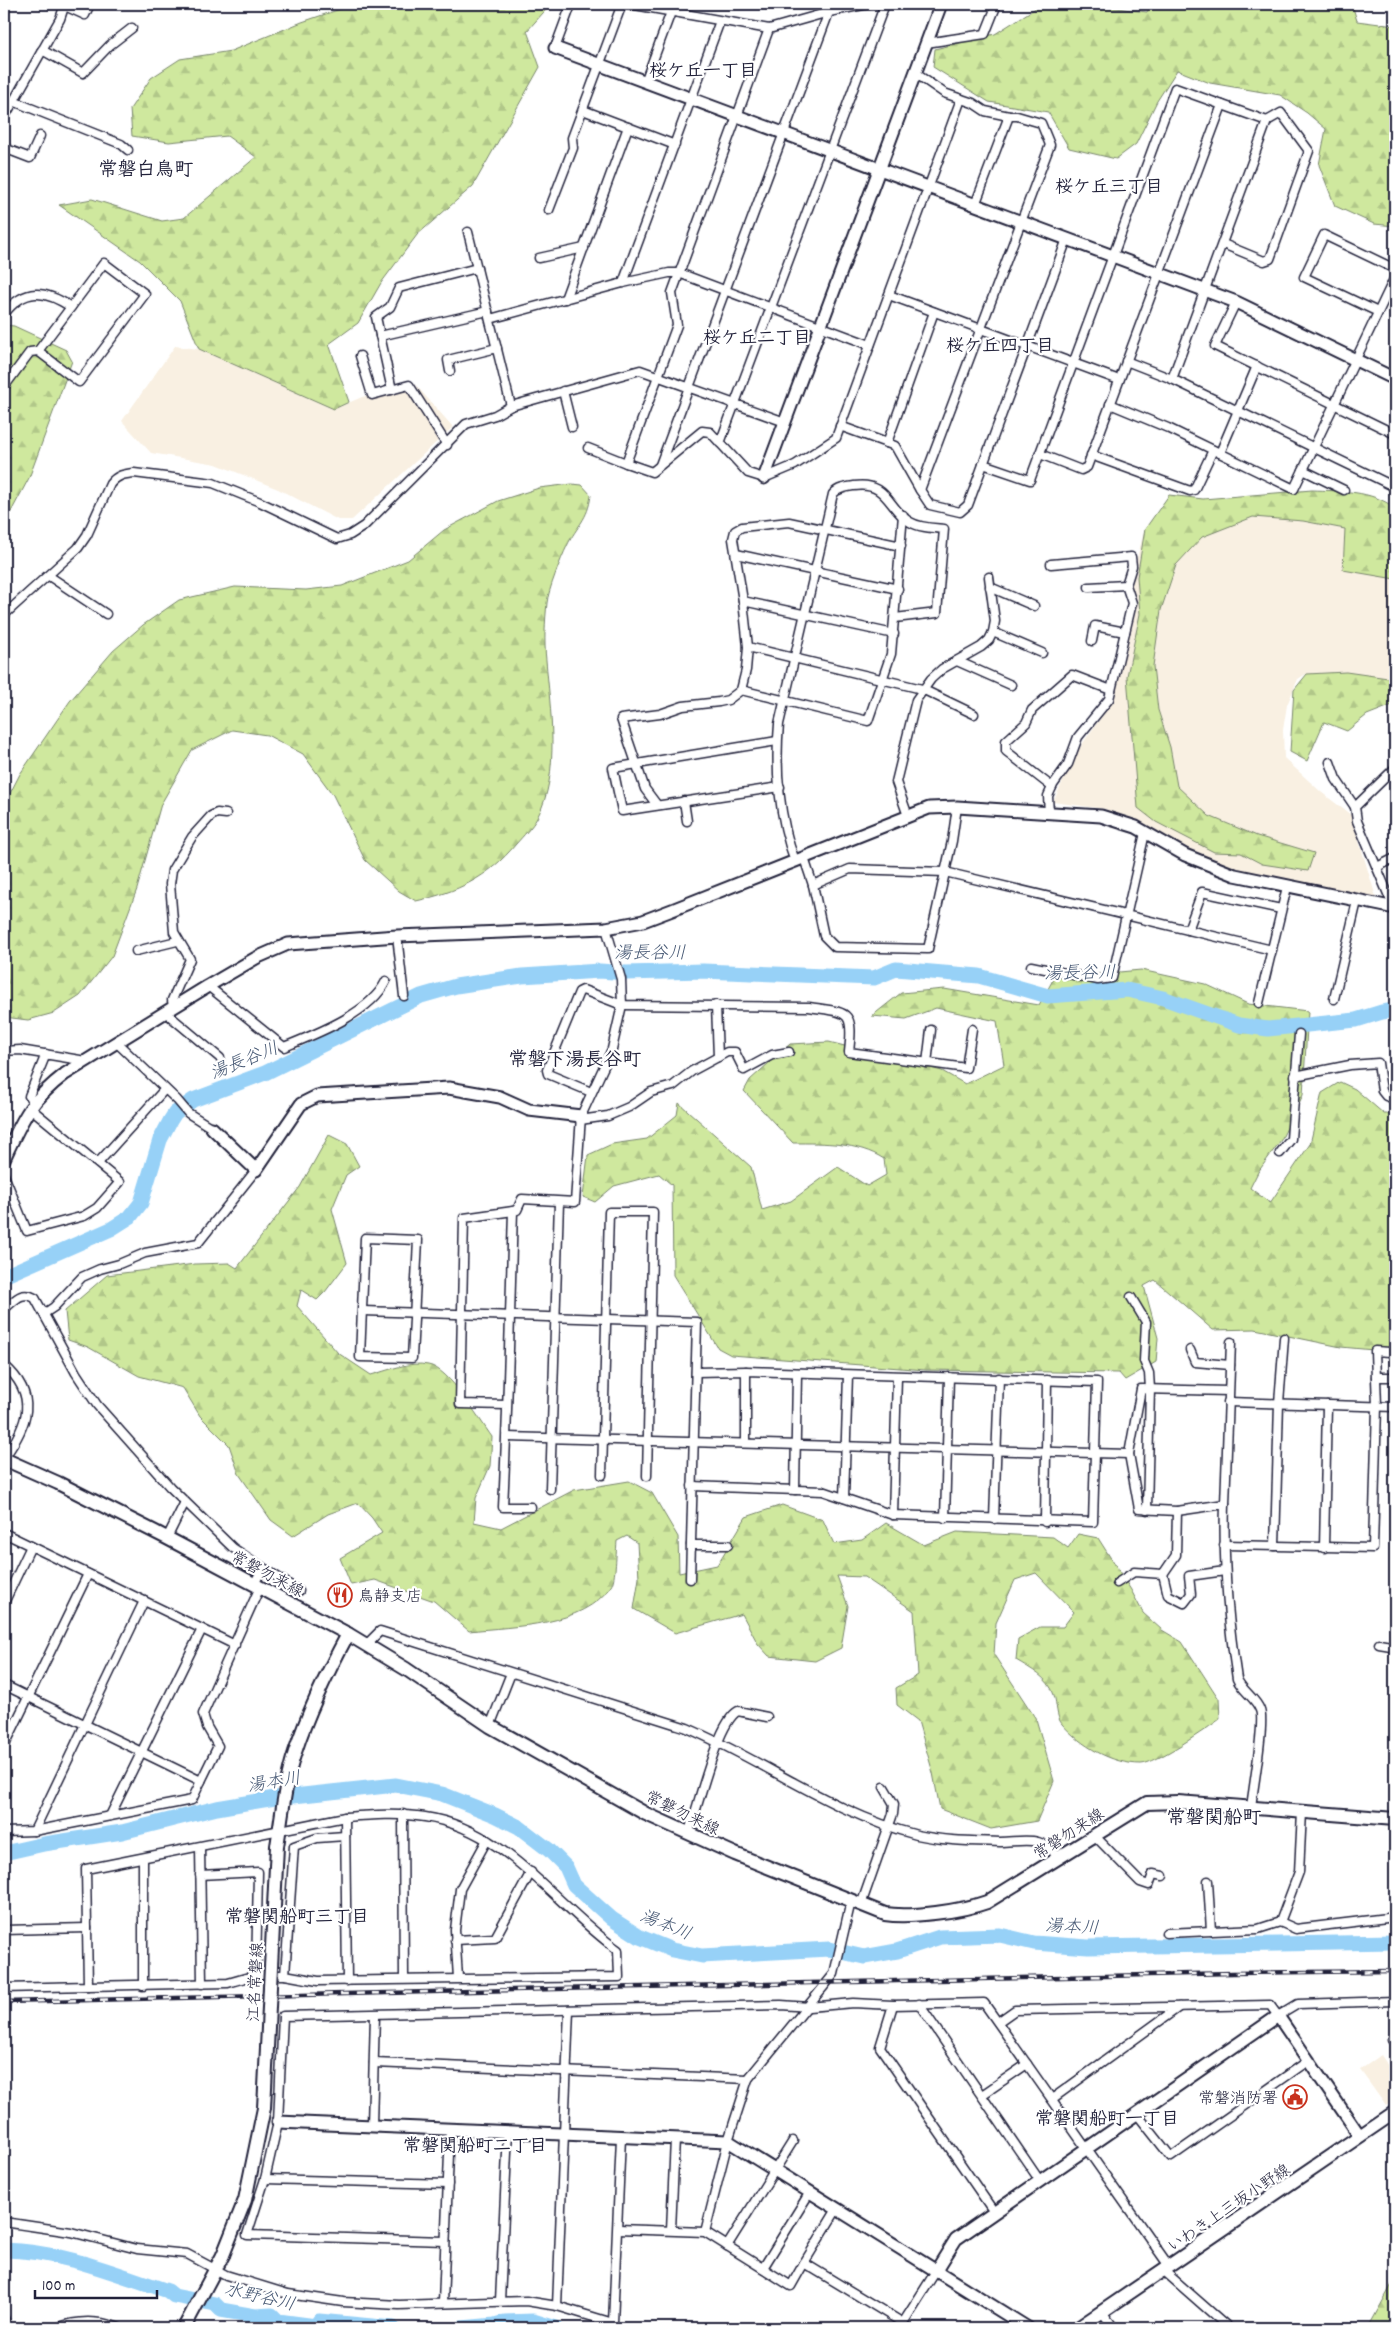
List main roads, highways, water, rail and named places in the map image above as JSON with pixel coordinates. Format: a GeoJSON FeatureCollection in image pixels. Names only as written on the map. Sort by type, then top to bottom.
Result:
{"type":"FeatureCollection","features":[{"type":"Feature","properties":{"kind":"main road","name":"常磐勿来線"},"geometry":{"type":"LineString","coordinates":[[4,1458],[167,1538],[348,1634],[490,1726],[646,1814],[688,1834],[856,1903],[894,1915],[975,1906],[1001,1895],[1147,1802],[1251,1807],[1395,1819]]}},
{"type":"Feature","properties":{"kind":"main road","name":"江名常磐線"},"geometry":{"type":"LineString","coordinates":[[186,2324],[224,2255],[245,2200],[264,2108],[277,1846],[286,1786],[294,1753],[306,1722],[348,1634]]}},
{"type":"Feature","properties":{"kind":"main road","name":"いわき上三坂小野線"},"geometry":{"type":"LineString","coordinates":[[1078,2328],[1395,2112]]}},
{"type":"Feature","properties":{"kind":"waterway","name":"湯長谷川"},"geometry":{"type":"LineString","coordinates":[[4,1276],[111,1229],[130,1217],[141,1203],[160,1140],[170,1121],[175,1113],[193,1100],[265,1073],[421,996],[456,986],[522,976],[600,971],[626,973],[703,971],[874,978],[896,969],[979,976],[1048,996],[1127,990],[1163,998],[1239,1025],[1268,1029],[1356,1020],[1395,1010]]}},
{"type":"Feature","properties":{"kind":"waterway","name":"湯本川"},"geometry":{"type":"LineString","coordinates":[[4,1853],[44,1844],[122,1832],[217,1808],[275,1798],[396,1785],[442,1794],[495,1815],[519,1827],[549,1850],[566,1867],[574,1885],[612,1919],[640,1937],[672,1950],[702,1956],[829,1949],[864,1957],[897,1951],[940,1937],[1000,1935],[1034,1943],[1088,1947],[1395,1942]]}},
{"type":"Feature","properties":{"kind":"waterway","name":"水野谷川"},"geometry":{"type":"LineString","coordinates":[[4,2250],[46,2254],[87,2264],[168,2291],[174,2296],[215,2304],[221,2310],[255,2316],[272,2315],[278,2321],[316,2326],[319,2321],[393,2328]]}},
{"type":"Feature","properties":{"kind":"waterway","name":"水野谷川"},"geometry":{"type":"LineString","coordinates":[[462,2328],[495,2325],[505,2322],[533,2321],[556,2328]]}},
{"type":"Feature","properties":{"kind":"railway"},"geometry":{"type":"LineString","coordinates":[[4,2002],[1233,1973],[1395,1971]]}},
{"type":"Feature","properties":{"kind":"place","name":"鳥静支店"},"geometry":{"type":"Point","coordinates":[340,1595]}},
{"type":"Feature","properties":{"kind":"place","name":"常磐消防署"},"geometry":{"type":"Point","coordinates":[1295,2097]}},
{"type":"Feature","properties":{"kind":"district","name":"桜ケ丘一丁目"},"geometry":{"type":"Point","coordinates":[703,70]}},
{"type":"Feature","properties":{"kind":"district","name":"常磐白鳥町"},"geometry":{"type":"Point","coordinates":[146,168]}},
{"type":"Feature","properties":{"kind":"district","name":"桜ケ丘三丁目"},"geometry":{"type":"Point","coordinates":[1109,186]}},
{"type":"Feature","properties":{"kind":"district","name":"桜ケ丘二丁目"},"geometry":{"type":"Point","coordinates":[757,337]}},
{"type":"Feature","properties":{"kind":"district","name":"桜ケ丘四丁目"},"geometry":{"type":"Point","coordinates":[1000,345]}},
{"type":"Feature","properties":{"kind":"district","name":"常磐下湯長谷町"},"geometry":{"type":"Point","coordinates":[575,1058]}},
{"type":"Feature","properties":{"kind":"district","name":"常磐関船町"},"geometry":{"type":"Point","coordinates":[1214,1816]}},
{"type":"Feature","properties":{"kind":"district","name":"常磐関船町三丁目"},"geometry":{"type":"Point","coordinates":[297,1916]}},
{"type":"Feature","properties":{"kind":"district","name":"常磐関船町一丁目"},"geometry":{"type":"Point","coordinates":[1107,2118]}},
{"type":"Feature","properties":{"kind":"district","name":"常磐関船町二丁目"},"geometry":{"type":"Point","coordinates":[475,2145]}}]}
